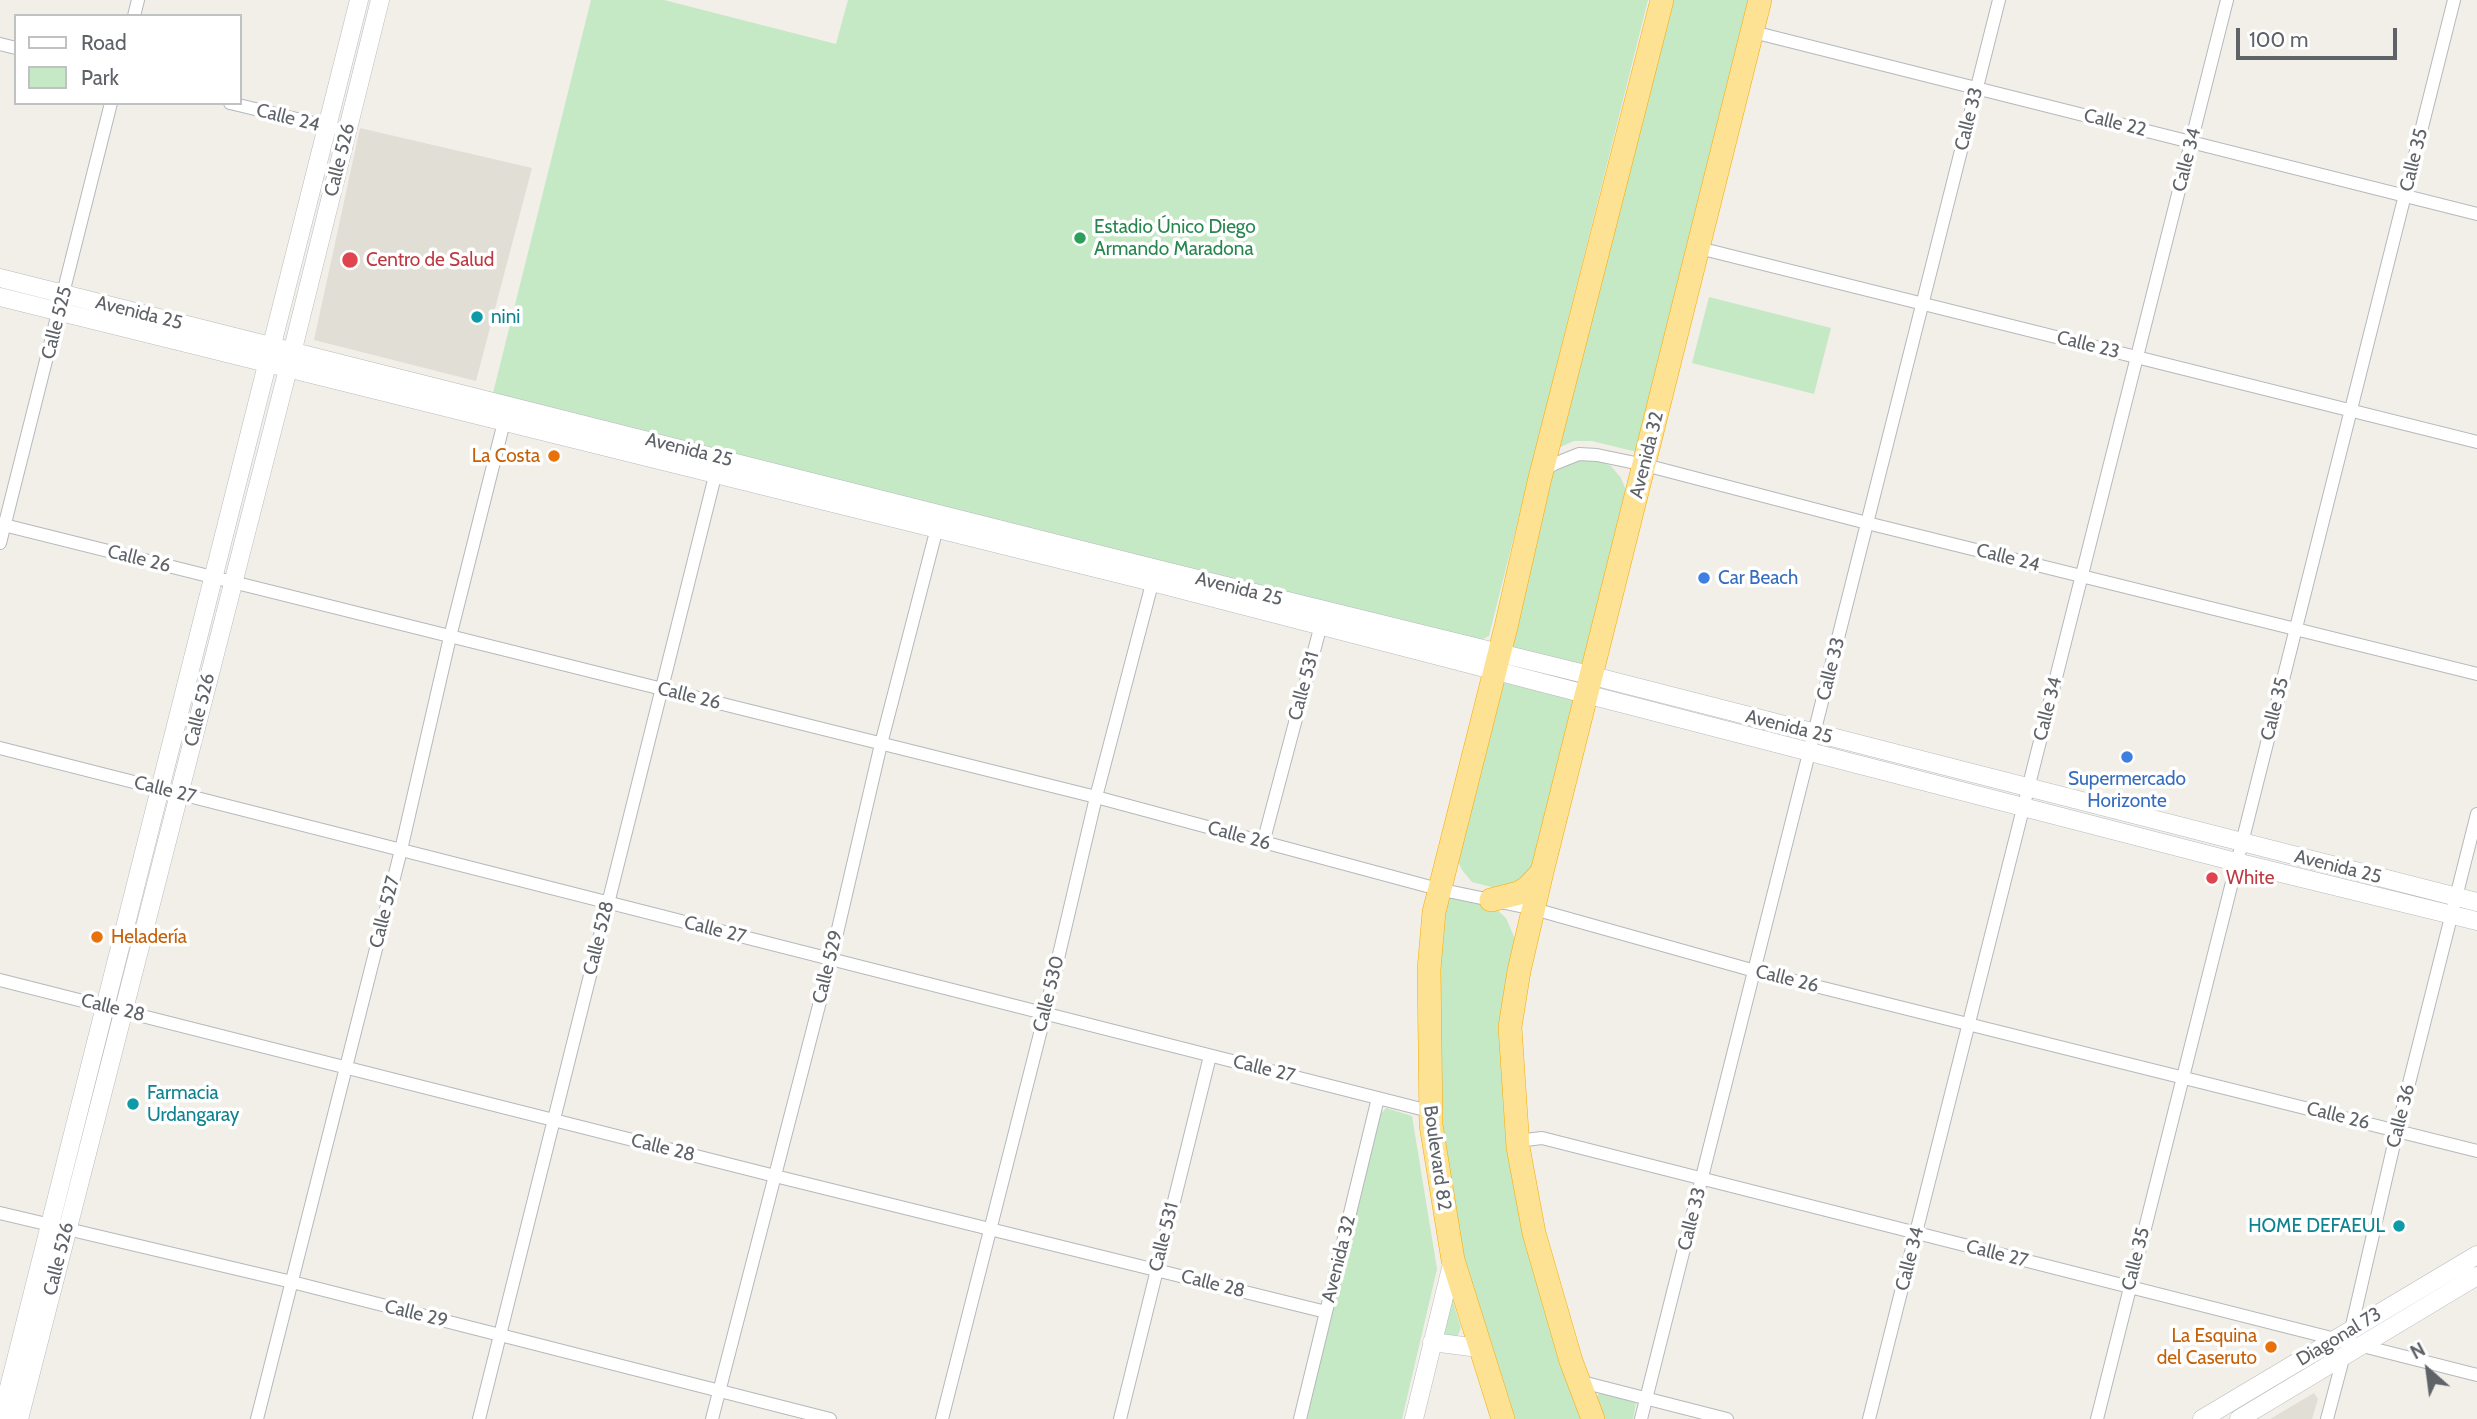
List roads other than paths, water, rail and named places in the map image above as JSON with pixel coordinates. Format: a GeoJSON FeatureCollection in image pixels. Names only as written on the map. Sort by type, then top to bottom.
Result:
{"type":"FeatureCollection","features":[{"type":"Feature","properties":{"kind":"highway"},"geometry":{"type":"LineString","coordinates":[[1438,888],[1497,663],[1542,472],[1662,0]]}},
{"type":"Feature","properties":{"kind":"highway","name":"Avenida 32"},"geometry":{"type":"LineString","coordinates":[[1534,909],[1760,0]]}},
{"type":"Feature","properties":{"kind":"highway"},"geometry":{"type":"LineString","coordinates":[[1491,900],[1519,892],[1528,887],[1542,872]]}},
{"type":"Feature","properties":{"kind":"highway","name":"Boulevard 82"},"geometry":{"type":"LineString","coordinates":[[1438,888],[1429,969],[1429,1111],[1453,1260],[1503,1419]]}},
{"type":"Feature","properties":{"kind":"highway"},"geometry":{"type":"LineString","coordinates":[[1534,909],[1519,971],[1510,1027],[1517,1141],[1534,1233],[1578,1381],[1593,1419]]}},
{"type":"Feature","properties":{"kind":"main road","name":"Calle 526"},"geometry":{"type":"LineString","coordinates":[[114,1009],[160,789],[359,0]]}},
{"type":"Feature","properties":{"kind":"main road","name":"Calle 526"},"geometry":{"type":"LineString","coordinates":[[1,1419],[58,1227],[114,1009],[178,793],[380,0]]}},
{"type":"Feature","properties":{"kind":"main road","name":"Avenida 25"},"geometry":{"type":"LineString","coordinates":[[0,278],[272,346],[290,360],[507,412],[1497,663],[1590,686],[1815,734],[2241,843],[2454,905],[2477,920]]}},
{"type":"Feature","properties":{"kind":"main road","name":"Avenida 25"},"geometry":{"type":"LineString","coordinates":[[0,297],[268,365],[290,360]]}},
{"type":"Feature","properties":{"kind":"main road","name":"Avenida 25"},"geometry":{"type":"LineString","coordinates":[[1590,686],[1810,753],[2236,862],[2454,905],[2477,902]]}},
{"type":"Feature","properties":{"kind":"main road","name":"Calle 526"},"geometry":{"type":"LineString","coordinates":[[19,1419],[58,1227]]}},
{"type":"Feature","properties":{"kind":"main road","name":"Diagonal 73"},"geometry":{"type":"LineString","coordinates":[[2239,1419],[2477,1255]]}},
{"type":"Feature","properties":{"kind":"main road"},"geometry":{"type":"LineString","coordinates":[[1414,1419],[1453,1260]]}},
{"type":"Feature","properties":{"kind":"main road","name":"Diagonal 73"},"geometry":{"type":"LineString","coordinates":[[2202,1419],[2477,1276]]}},
{"type":"Feature","properties":{"kind":"main road"},"geometry":{"type":"LineString","coordinates":[[1432,1342],[1479,1348]]}},
{"type":"Feature","properties":{"kind":"street","name":"Calle 33"},"geometry":{"type":"LineString","coordinates":[[1641,1419],[1999,0]]}},
{"type":"Feature","properties":{"kind":"street","name":"Calle 34"},"geometry":{"type":"LineString","coordinates":[[1869,1419],[2227,0]]}},
{"type":"Feature","properties":{"kind":"street","name":"Calle 35"},"geometry":{"type":"LineString","coordinates":[[2097,1419],[2454,0]]}},
{"type":"Feature","properties":{"kind":"street","name":"Calle 22"},"geometry":{"type":"LineString","coordinates":[[1752,32],[2477,214]]}},
{"type":"Feature","properties":{"kind":"street","name":"Calle 525"},"geometry":{"type":"LineString","coordinates":[[0,543],[2,524],[65,294],[111,105]]}},
{"type":"Feature","properties":{"kind":"street","name":"Calle 24"},"geometry":{"type":"LineString","coordinates":[[238,105],[347,131]]}},
{"type":"Feature","properties":{"kind":"street","name":"Calle 23"},"geometry":{"type":"LineString","coordinates":[[1699,247],[2477,442]]}},
{"type":"Feature","properties":{"kind":"street","name":"Calle 527"},"geometry":{"type":"LineString","coordinates":[[257,1419],[401,850],[450,637],[507,412]]}},
{"type":"Feature","properties":{"kind":"street","name":"Calle 24"},"geometry":{"type":"LineString","coordinates":[[1542,472],[1579,454],[1598,455],[2477,674]]}},
{"type":"Feature","properties":{"kind":"street","name":"Calle 528"},"geometry":{"type":"LineString","coordinates":[[478,1419],[718,466]]}},
{"type":"Feature","properties":{"kind":"street","name":"Calle 529"},"geometry":{"type":"LineString","coordinates":[[712,1419],[831,959],[881,744],[939,522]]}},
{"type":"Feature","properties":{"kind":"street","name":"Calle 26"},"geometry":{"type":"LineString","coordinates":[[2,524],[1096,797],[1438,888],[1534,909],[1755,971],[2477,1151]]}},
{"type":"Feature","properties":{"kind":"street","name":"Calle 530"},"geometry":{"type":"LineString","coordinates":[[942,1419],[1045,1014],[1096,797],[1155,576]]}},
{"type":"Feature","properties":{"kind":"street","name":"Calle 531"},"geometry":{"type":"LineString","coordinates":[[1263,843],[1323,618]]}},
{"type":"Feature","properties":{"kind":"street","name":"Calle 27"},"geometry":{"type":"LineString","coordinates":[[0,748],[1429,1111]]}},
{"type":"Feature","properties":{"kind":"street","name":"Calle 36"},"geometry":{"type":"LineString","coordinates":[[2327,1419],[2477,814]]}},
{"type":"Feature","properties":{"kind":"street","name":"Calle 28"},"geometry":{"type":"LineString","coordinates":[[0,980],[1326,1312]]}},
{"type":"Feature","properties":{"kind":"street","name":"Calle 531"},"geometry":{"type":"LineString","coordinates":[[1120,1419],[1210,1056]]}},
{"type":"Feature","properties":{"kind":"street","name":"Avenida 32"},"geometry":{"type":"LineString","coordinates":[[1300,1419],[1378,1098]]}},
{"type":"Feature","properties":{"kind":"street","name":"Calle 27"},"geometry":{"type":"LineString","coordinates":[[1517,1141],[1542,1138],[2477,1374]]}},
{"type":"Feature","properties":{"kind":"street","name":"Calle 29"},"geometry":{"type":"LineString","coordinates":[[0,1213],[292,1283],[830,1419]]}},
{"type":"Feature","properties":{"kind":"street"},"geometry":{"type":"LineString","coordinates":[[1578,1381],[1727,1419]]}},
{"type":"Feature","properties":{"kind":"place","name":"Estadio Único Diego Armando Maradona"},"geometry":{"type":"Point","coordinates":[1080,238]}},
{"type":"Feature","properties":{"kind":"place","name":"Centro de Salud"},"geometry":{"type":"Point","coordinates":[350,260]}},
{"type":"Feature","properties":{"kind":"place","name":"nini"},"geometry":{"type":"Point","coordinates":[477,317]}},
{"type":"Feature","properties":{"kind":"place","name":"La Costa"},"geometry":{"type":"Point","coordinates":[554,456]}},
{"type":"Feature","properties":{"kind":"place","name":"Car Beach"},"geometry":{"type":"Point","coordinates":[1704,578]}},
{"type":"Feature","properties":{"kind":"place","name":"Supermercado Horizonte"},"geometry":{"type":"Point","coordinates":[2127,757]}},
{"type":"Feature","properties":{"kind":"place","name":"White"},"geometry":{"type":"Point","coordinates":[2212,878]}},
{"type":"Feature","properties":{"kind":"place","name":"Heladería"},"geometry":{"type":"Point","coordinates":[97,937]}},
{"type":"Feature","properties":{"kind":"place","name":"Farmacia Urdangaray"},"geometry":{"type":"Point","coordinates":[133,1104]}},
{"type":"Feature","properties":{"kind":"place","name":"HOME DEFAEUL"},"geometry":{"type":"Point","coordinates":[2399,1226]}},
{"type":"Feature","properties":{"kind":"place","name":"La Esquina del Caseruto"},"geometry":{"type":"Point","coordinates":[2271,1347]}}]}
